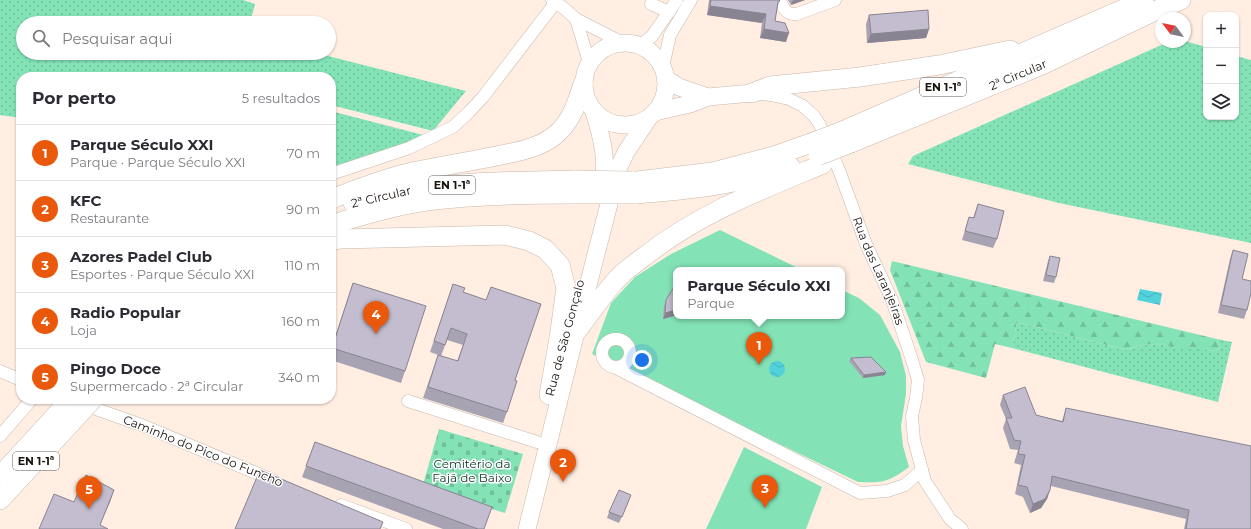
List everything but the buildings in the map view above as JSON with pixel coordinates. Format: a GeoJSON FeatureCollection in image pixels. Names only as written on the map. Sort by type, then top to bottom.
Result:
{"type":"FeatureCollection","features":[{"type":"Feature","properties":{"kind":"highway","name":"2ª Circular"},"geometry":{"type":"LineString","coordinates":[[849,136],[1040,46],[1144,0]]}},
{"type":"Feature","properties":{"kind":"highway","name":"2ª Circular"},"geometry":{"type":"LineString","coordinates":[[849,136],[1042,65],[1181,0]]}},
{"type":"Feature","properties":{"kind":"highway"},"geometry":{"type":"LineString","coordinates":[[752,93],[770,86],[860,77],[939,65],[1006,50],[1040,46]]}},
{"type":"Feature","properties":{"kind":"highway"},"geometry":{"type":"LineString","coordinates":[[336,197],[380,181],[412,172],[521,151],[543,142],[558,133],[568,119],[574,110],[583,84]]}},
{"type":"Feature","properties":{"kind":"highway","name":"EN 1-1ª"},"geometry":{"type":"LineString","coordinates":[[574,187],[636,187],[673,191],[749,179],[784,169],[817,154],[849,136]]}},
{"type":"Feature","properties":{"kind":"highway"},"geometry":{"type":"LineString","coordinates":[[576,332],[601,296],[624,272],[680,231],[817,154]]}},
{"type":"Feature","properties":{"kind":"highway","name":"2ª Circular"},"geometry":{"type":"LineString","coordinates":[[336,208],[370,197],[424,187],[477,183],[574,187]]}},
{"type":"Feature","properties":{"kind":"highway","name":"2ª Circular"},"geometry":{"type":"LineString","coordinates":[[336,223],[374,212],[424,202],[574,187]]}},
{"type":"Feature","properties":{"kind":"highway"},"geometry":{"type":"LineString","coordinates":[[336,240],[505,235],[529,241],[545,249],[560,265],[566,288],[549,395]]}},
{"type":"Feature","properties":{"kind":"highway","name":"EN 1-1ª"},"geometry":{"type":"LineString","coordinates":[[0,500],[64,418],[68,404]]}},
{"type":"Feature","properties":{"kind":"highway","name":"EN 1-1ª"},"geometry":{"type":"LineString","coordinates":[[0,476],[64,418],[85,404]]}},
{"type":"Feature","properties":{"kind":"main road"},"geometry":{"type":"LineString","coordinates":[[621,42],[640,45],[650,51],[657,58],[664,73],[666,91],[662,102],[651,115],[637,124],[614,124],[603,119],[594,112],[588,104],[584,94],[583,84],[589,62],[595,54],[612,44],[621,42]]}},
{"type":"Feature","properties":{"kind":"main road","name":"Rua das Laranjeiras"},"geometry":{"type":"LineString","coordinates":[[664,73],[679,87],[708,97]]}},
{"type":"Feature","properties":{"kind":"main road","name":"Rua das Laranjeiras"},"geometry":{"type":"LineString","coordinates":[[651,115],[690,104],[708,97],[752,93]]}},
{"type":"Feature","properties":{"kind":"main road","name":"Rua de São Gonçalo"},"geometry":{"type":"LineString","coordinates":[[516,529],[549,395],[597,218],[603,190],[605,168],[604,146],[594,112]]}},
{"type":"Feature","properties":{"kind":"main road","name":"Rua de São Gonçalo"},"geometry":{"type":"LineString","coordinates":[[528,529],[576,332],[618,169],[626,152],[651,115]]}},
{"type":"Feature","properties":{"kind":"street"},"geometry":{"type":"LineString","coordinates":[[640,45],[652,36],[677,0]]}},
{"type":"Feature","properties":{"kind":"street"},"geometry":{"type":"LineString","coordinates":[[664,73],[670,35],[691,0]]}},
{"type":"Feature","properties":{"kind":"street"},"geometry":{"type":"LineString","coordinates":[[780,0],[785,11],[793,14],[797,14],[835,0]]}},
{"type":"Feature","properties":{"kind":"street"},"geometry":{"type":"LineString","coordinates":[[336,172],[409,148],[453,127],[470,112],[483,97],[554,1],[576,19],[621,42]]}},
{"type":"Feature","properties":{"kind":"street"},"geometry":{"type":"LineString","coordinates":[[651,4],[669,12]]}},
{"type":"Feature","properties":{"kind":"street"},"geometry":{"type":"LineString","coordinates":[[576,19],[589,62]]}},
{"type":"Feature","properties":{"kind":"street","name":"Rua das Laranjeiras"},"geometry":{"type":"LineString","coordinates":[[752,93],[789,99],[803,106],[814,116],[820,125],[839,170],[866,244],[892,300],[912,357],[918,380],[912,416],[914,434],[925,481],[950,519],[961,529]]}},
{"type":"Feature","properties":{"kind":"street"},"geometry":{"type":"LineString","coordinates":[[614,367],[623,365],[630,356],[630,349],[627,343],[618,339],[611,340],[604,345],[602,355],[604,362],[609,366],[614,367],[860,493],[887,491],[905,485],[922,470]]}},
{"type":"Feature","properties":{"kind":"street"},"geometry":{"type":"LineString","coordinates":[[628,360],[637,379]]}},
{"type":"Feature","properties":{"kind":"street"},"geometry":{"type":"LineString","coordinates":[[0,371],[16,378]]}},
{"type":"Feature","properties":{"kind":"street"},"geometry":{"type":"LineString","coordinates":[[408,401],[537,442]]}},
{"type":"Feature","properties":{"kind":"street"},"geometry":{"type":"LineString","coordinates":[[0,436],[28,404]]}},
{"type":"Feature","properties":{"kind":"street","name":"Caminho do Pico do Funcho"},"geometry":{"type":"LineString","coordinates":[[82,404],[144,426],[286,485]]}},
{"type":"Feature","properties":{"kind":"street"},"geometry":{"type":"LineString","coordinates":[[331,502],[406,529]]}},
{"type":"Feature","properties":{"kind":"green space"},"geometry":{"type":"Polygon","coordinates":[[[0,0],[243,0],[255,4],[252,16],[16,16],[16,60],[336,60],[336,58],[466,91],[433,131],[336,106],[336,72],[16,72],[16,117],[0,115],[0,0]]]}},
{"type":"Feature","properties":{"kind":"green space"},"geometry":{"type":"Polygon","coordinates":[[[1191,43],[1203,46],[1203,120],[1239,120],[1239,57],[1251,60],[1251,243],[1059,203],[908,164],[913,156],[1155,48],[1191,48],[1191,43]]]}},
{"type":"Feature","properties":{"kind":"green space"},"geometry":{"type":"Polygon","coordinates":[[[336,112],[427,136],[336,167],[336,112]]]}},
{"type":"Feature","properties":{"kind":"green space"},"geometry":{"type":"Polygon","coordinates":[[[720,230],[796,267],[673,267],[673,319],[845,319],[845,291],[859,298],[880,315],[900,352],[906,376],[906,394],[901,426],[903,446],[909,467],[891,479],[880,482],[858,482],[592,354],[611,303],[635,277],[671,254],[720,230]]]}},
{"type":"Feature","properties":{"kind":"green space"},"geometry":{"type":"Polygon","coordinates":[[[892,261],[1217,339],[1220,349],[1212,351],[1204,348],[1176,348],[1157,344],[1142,345],[1126,350],[1017,322],[1012,348],[995,344],[986,378],[926,362],[890,270],[892,261]]]}},
{"type":"Feature","properties":{"kind":"green space"},"geometry":{"type":"Polygon","coordinates":[[[1017,322],[1126,350],[1142,345],[1157,344],[1176,348],[1204,348],[1212,351],[1220,349],[1217,339],[1232,342],[1218,402],[1012,348],[1017,322]]]}},
{"type":"Feature","properties":{"kind":"green space","name":"Cemitério da Fajã de Baixo"},"geometry":{"type":"Polygon","coordinates":[[[439,429],[523,454],[505,513],[422,488],[439,429]]]}},
{"type":"Feature","properties":{"kind":"green space"},"geometry":{"type":"Polygon","coordinates":[[[744,447],[822,487],[806,529],[706,529],[744,447]]]}},
{"type":"Feature","properties":{"kind":"water"},"geometry":{"type":"Polygon","coordinates":[[[1140,289],[1162,293],[1160,305],[1137,300],[1140,289]]]}},
{"type":"Feature","properties":{"kind":"water"},"geometry":{"type":"Polygon","coordinates":[[[777,361],[784,366],[785,369],[780,376],[777,377],[770,372],[769,369],[774,362],[777,361]]]}},
{"type":"Feature","properties":{"kind":"place","name":"Radio Popular"},"geometry":{"type":"Point","coordinates":[376,334]}},
{"type":"Feature","properties":{"kind":"place","name":"Parque Século XXI"},"geometry":{"type":"Point","coordinates":[759,365]}},
{"type":"Feature","properties":{"kind":"place","name":"KFC"},"geometry":{"type":"Point","coordinates":[563,482]}},
{"type":"Feature","properties":{"kind":"place","name":"Azores Padel Club"},"geometry":{"type":"Point","coordinates":[765,508]}},
{"type":"Feature","properties":{"kind":"place","name":"Pingo Doce"},"geometry":{"type":"Point","coordinates":[89,509]}}]}
